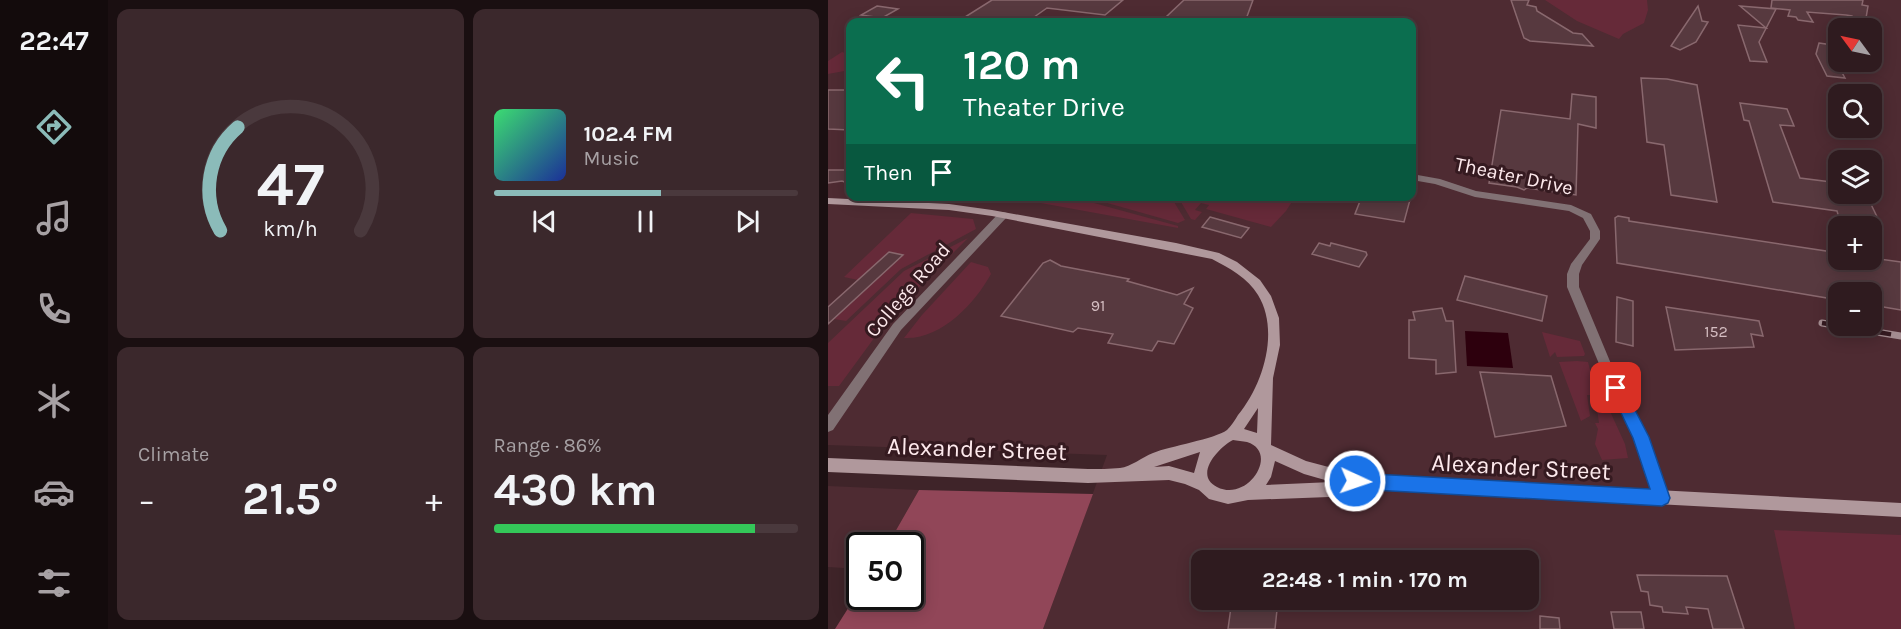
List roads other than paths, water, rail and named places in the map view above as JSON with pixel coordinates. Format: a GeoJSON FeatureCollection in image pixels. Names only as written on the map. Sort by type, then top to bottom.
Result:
{"type":"FeatureCollection","features":[{"type":"Feature","properties":{"kind":"main road"},"geometry":{"type":"LineString","coordinates":[[828,201],[949,207],[1003,215],[1176,247],[1215,256],[1233,265],[1256,283],[1270,307],[1274,345],[1266,378],[1250,411],[1232,434]]}},
{"type":"Feature","properties":{"kind":"main road"},"geometry":{"type":"LineString","coordinates":[[1265,448],[1250,435],[1232,434],[1217,440],[1203,457],[1201,478],[1206,486],[1219,495],[1228,497],[1245,493],[1263,479],[1269,459],[1265,448],[1266,378]]}},
{"type":"Feature","properties":{"kind":"main road","name":"Alexander Street"},"geometry":{"type":"LineString","coordinates":[[1125,474],[1156,458],[1217,440]]}},
{"type":"Feature","properties":{"kind":"main road","name":"Alexander Street"},"geometry":{"type":"LineString","coordinates":[[1265,448],[1304,467],[1355,481],[1901,510]]}},
{"type":"Feature","properties":{"kind":"main road","name":"Alexander Street"},"geometry":{"type":"LineString","coordinates":[[828,465],[1088,476],[1169,473],[1187,477],[1206,486]]}},
{"type":"Feature","properties":{"kind":"main road","name":"Alexander Street"},"geometry":{"type":"LineString","coordinates":[[1245,493],[1329,490],[1355,481]]}},
{"type":"Feature","properties":{"kind":"street","name":"Theater Drive"},"geometry":{"type":"LineString","coordinates":[[1416,178],[1437,181],[1475,194],[1571,208],[1587,216],[1595,231],[1595,239],[1577,264],[1573,274],[1573,287],[1608,371],[1641,437],[1662,498]]}},
{"type":"Feature","properties":{"kind":"street","name":"College Road"},"geometry":{"type":"LineString","coordinates":[[828,426],[897,327],[1003,215]]}},
{"type":"Feature","properties":{"kind":"railway"},"geometry":{"type":"LineString","coordinates":[[1822,323],[1901,336]]}}]}
